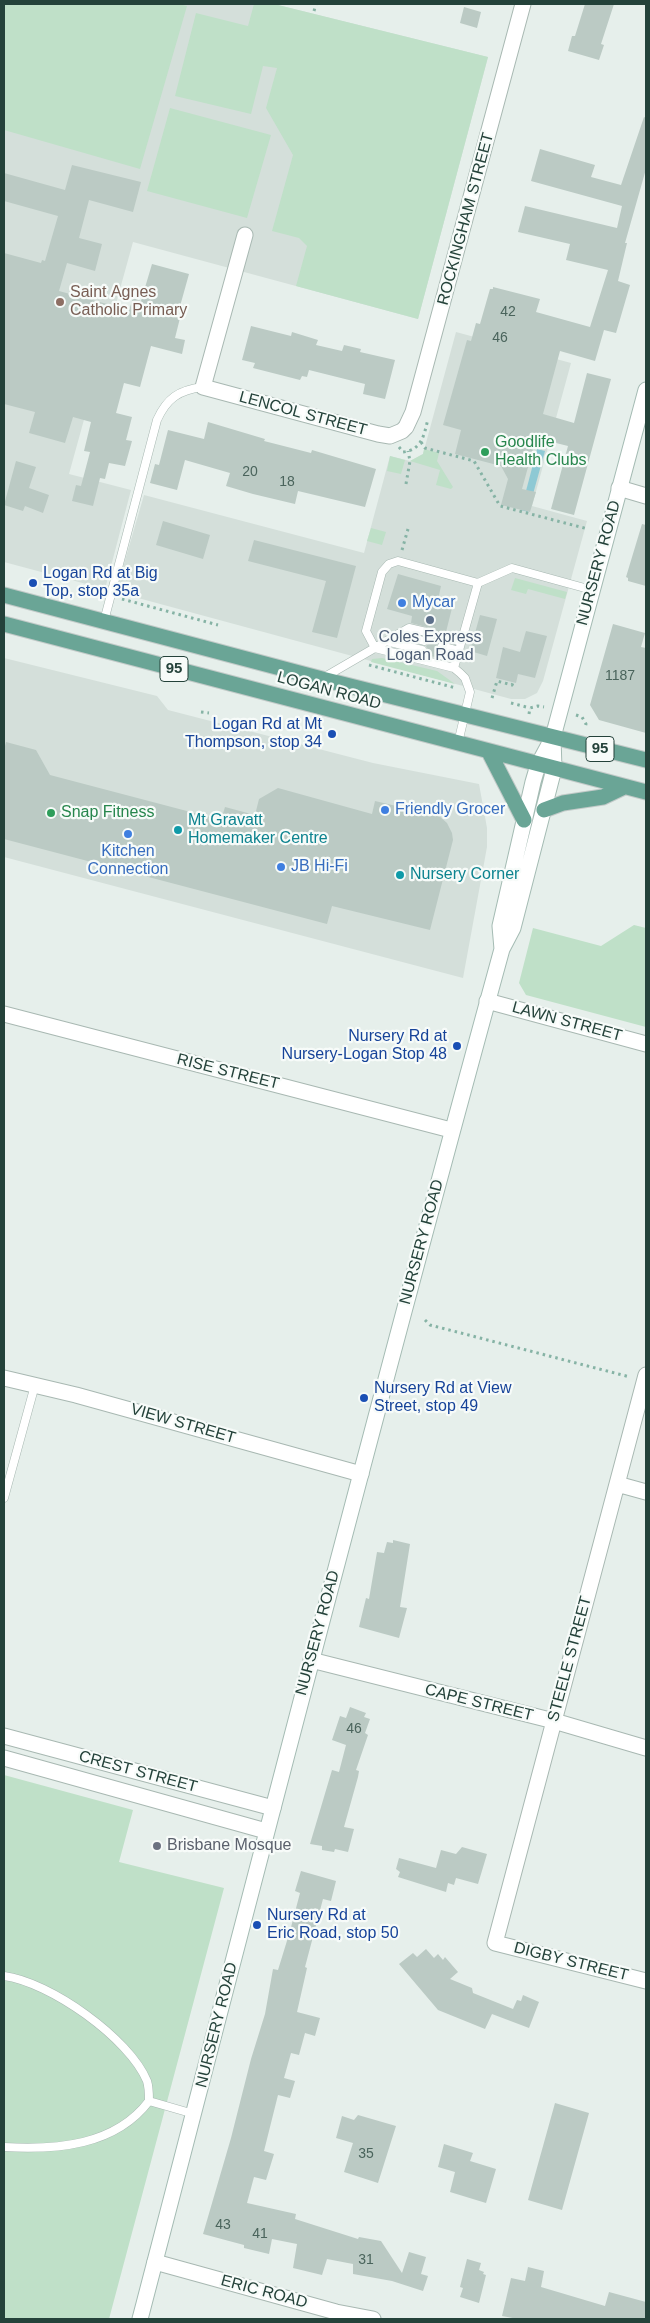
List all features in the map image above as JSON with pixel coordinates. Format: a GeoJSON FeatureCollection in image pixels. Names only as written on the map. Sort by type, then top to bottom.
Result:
{"type":"FeatureCollection","features":[{"type":"Feature","properties":{"kind":"main road","name":"LOGAN ROAD"},"geometry":{"type":"LineString","coordinates":[[4,595],[322,679],[646,760]]}},
{"type":"Feature","properties":{"kind":"main road","name":"LOGAN ROAD"},"geometry":{"type":"LineString","coordinates":[[4,624],[646,792]]}},
{"type":"Feature","properties":{"kind":"main road"},"geometry":{"type":"LineString","coordinates":[[489,752],[524,820]]}},
{"type":"Feature","properties":{"kind":"main road"},"geometry":{"type":"LineString","coordinates":[[544,810],[563,803],[603,798],[624,787]]}},
{"type":"Feature","properties":{"kind":"street","name":"ROCKINGHAM STREET"},"geometry":{"type":"LineString","coordinates":[[402,431],[414,412],[438,327],[522,4]]}},
{"type":"Feature","properties":{"kind":"street"},"geometry":{"type":"LineString","coordinates":[[204,387],[245,236]]}},
{"type":"Feature","properties":{"kind":"street","name":"LENCOL STREET"},"geometry":{"type":"LineString","coordinates":[[204,387],[378,434],[390,436],[402,431]]}},
{"type":"Feature","properties":{"kind":"street","name":"NURSERY ROAD"},"geometry":{"type":"LineString","coordinates":[[502,949],[500,926],[538,765],[553,737],[646,390]]}},
{"type":"Feature","properties":{"kind":"street"},"geometry":{"type":"LineString","coordinates":[[620,488],[646,496]]}},
{"type":"Feature","properties":{"kind":"street","name":"NURSERY ROAD"},"geometry":{"type":"LineString","coordinates":[[140,2319],[266,1831],[452,1130],[502,949],[513,928],[544,810],[554,768],[553,737]]}},
{"type":"Feature","properties":{"kind":"street","name":"LAWN STREET"},"geometry":{"type":"LineString","coordinates":[[487,1001],[646,1044]]}},
{"type":"Feature","properties":{"kind":"street","name":"RISE STREET"},"geometry":{"type":"LineString","coordinates":[[4,1014],[452,1130]]}},
{"type":"Feature","properties":{"kind":"street","name":"VIEW STREET"},"geometry":{"type":"LineString","coordinates":[[4,1378],[361,1474]]}},
{"type":"Feature","properties":{"kind":"street","name":"STEELE STREET"},"geometry":{"type":"LineString","coordinates":[[495,1943],[646,1378]]}},
{"type":"Feature","properties":{"kind":"street"},"geometry":{"type":"LineString","coordinates":[[617,1484],[646,1492]]}},
{"type":"Feature","properties":{"kind":"street","name":"CAPE STREET"},"geometry":{"type":"LineString","coordinates":[[311,1660],[554,1721],[646,1748]]}},
{"type":"Feature","properties":{"kind":"street","name":"CREST STREET"},"geometry":{"type":"LineString","coordinates":[[4,1736],[273,1808]]}},
{"type":"Feature","properties":{"kind":"street","name":"CREST STREET"},"geometry":{"type":"LineString","coordinates":[[4,1758],[266,1831]]}},
{"type":"Feature","properties":{"kind":"street","name":"DIGBY STREET"},"geometry":{"type":"LineString","coordinates":[[495,1943],[646,1981]]}},
{"type":"Feature","properties":{"kind":"street","name":"ERIC ROAD"},"geometry":{"type":"LineString","coordinates":[[155,2262],[336,2312],[373,2319]]}},
{"type":"Feature","properties":{"kind":"lane"},"geometry":{"type":"LineString","coordinates":[[104,621],[161,412],[164,405],[176,395],[193,388],[204,387]]}},
{"type":"Feature","properties":{"kind":"lane"},"geometry":{"type":"LineString","coordinates":[[458,743],[470,692],[465,678],[454,668],[375,648],[366,631],[382,572],[389,564],[398,561],[478,583],[512,568],[592,590]]}},
{"type":"Feature","properties":{"kind":"lane"},"geometry":{"type":"LineString","coordinates":[[454,668],[478,583]]}},
{"type":"Feature","properties":{"kind":"lane"},"geometry":{"type":"LineString","coordinates":[[322,679],[409,628],[426,632]]}},
{"type":"Feature","properties":{"kind":"lane"},"geometry":{"type":"LineString","coordinates":[[398,634],[424,642]]}},
{"type":"Feature","properties":{"kind":"lane"},"geometry":{"type":"LineString","coordinates":[[444,637],[461,642]]}},
{"type":"Feature","properties":{"kind":"lane"},"geometry":{"type":"LineString","coordinates":[[386,641],[422,650]]}},
{"type":"Feature","properties":{"kind":"lane"},"geometry":{"type":"LineString","coordinates":[[442,646],[459,651]]}},
{"type":"Feature","properties":{"kind":"lane"},"geometry":{"type":"LineString","coordinates":[[440,655],[456,660]]}},
{"type":"Feature","properties":{"kind":"lane"},"geometry":{"type":"LineString","coordinates":[[4,1498],[35,1385]]}},
{"type":"Feature","properties":{"kind":"lane"},"geometry":{"type":"LineString","coordinates":[[4,1976],[30,1984],[71,2004],[108,2033],[123,2046],[139,2067],[148,2084],[149,2101],[139,2115],[112,2133],[77,2144],[34,2149],[4,2147]]}},
{"type":"Feature","properties":{"kind":"lane"},"geometry":{"type":"LineString","coordinates":[[149,2101],[194,2114]]}},
{"type":"Feature","properties":{"kind":"path"},"geometry":{"type":"LineString","coordinates":[[314,10],[316,4]]}},
{"type":"Feature","properties":{"kind":"path"},"geometry":{"type":"LineString","coordinates":[[421,442],[425,448],[474,461],[500,506],[588,529]]}},
{"type":"Feature","properties":{"kind":"path"},"geometry":{"type":"LineString","coordinates":[[406,484],[410,462],[408,451]]}},
{"type":"Feature","properties":{"kind":"path"},"geometry":{"type":"LineString","coordinates":[[402,550],[408,529]]}},
{"type":"Feature","properties":{"kind":"path"},"geometry":{"type":"LineString","coordinates":[[115,598],[218,625]]}},
{"type":"Feature","properties":{"kind":"path"},"geometry":{"type":"LineString","coordinates":[[353,661],[456,688]]}},
{"type":"Feature","properties":{"kind":"path"},"geometry":{"type":"LineString","coordinates":[[492,698],[497,680],[512,685],[513,683]]}},
{"type":"Feature","properties":{"kind":"path"},"geometry":{"type":"LineString","coordinates":[[511,703],[530,708],[538,706],[544,708]]}},
{"type":"Feature","properties":{"kind":"path"},"geometry":{"type":"LineString","coordinates":[[529,714],[530,708]]}},
{"type":"Feature","properties":{"kind":"path"},"geometry":{"type":"LineString","coordinates":[[201,712],[209,713]]}},
{"type":"Feature","properties":{"kind":"path"},"geometry":{"type":"LineString","coordinates":[[576,715],[582,717],[586,724],[584,728]]}},
{"type":"Feature","properties":{"kind":"path"},"geometry":{"type":"LineString","coordinates":[[425,1320],[430,1325],[646,1378]]}},
{"type":"Feature","properties":{"kind":"shaded area","name":"Saint Agnes Catholic Primary"},"geometry":{"type":"Polygon","coordinates":[[[4,4],[274,4],[488,57],[418,319],[133,242],[69,474],[131,490],[105,589],[4,562],[4,4]]]}},
{"type":"Feature","properties":{"kind":"shaded area"},"geometry":{"type":"Polygon","coordinates":[[[456,332],[571,363],[532,506],[587,521],[543,681],[537,693],[525,699],[511,699],[127,595],[119,581],[144,495],[364,553],[390,456],[410,461],[423,454],[456,332]]]}},
{"type":"Feature","properties":{"kind":"shaded area"},"geometry":{"type":"Polygon","coordinates":[[[4,658],[157,696],[168,710],[373,763],[479,784],[487,828],[487,847],[463,978],[4,857],[4,658]]]}},
{"type":"Feature","properties":{"kind":"green space"},"geometry":{"type":"Polygon","coordinates":[[[4,4],[179,4],[187,6],[140,169],[4,130],[4,4]]]}},
{"type":"Feature","properties":{"kind":"green space"},"geometry":{"type":"Polygon","coordinates":[[[254,4],[274,4],[488,57],[418,319],[296,286],[307,246],[299,238],[272,231],[293,155],[266,108],[277,68],[263,66],[251,114],[175,96],[196,13],[248,26],[254,4]]]}},
{"type":"Feature","properties":{"kind":"green space"},"geometry":{"type":"Polygon","coordinates":[[[170,108],[271,135],[247,218],[147,191],[170,108]]]}},
{"type":"Feature","properties":{"kind":"green space"},"geometry":{"type":"Polygon","coordinates":[[[424,449],[439,453],[437,461],[453,487],[451,489],[436,485],[440,470],[410,461],[423,454],[424,449]]]}},
{"type":"Feature","properties":{"kind":"green space"},"geometry":{"type":"Polygon","coordinates":[[[390,456],[405,460],[401,474],[387,471],[390,456]]]}},
{"type":"Feature","properties":{"kind":"green space"},"geometry":{"type":"Polygon","coordinates":[[[371,528],[386,532],[382,545],[367,541],[371,528]]]}},
{"type":"Feature","properties":{"kind":"green space"},"geometry":{"type":"Polygon","coordinates":[[[515,578],[567,592],[565,599],[528,589],[526,594],[511,590],[515,578]]]}},
{"type":"Feature","properties":{"kind":"green space"},"geometry":{"type":"Polygon","coordinates":[[[382,658],[437,671],[455,684],[371,662],[372,659],[382,658]]]}},
{"type":"Feature","properties":{"kind":"green space"},"geometry":{"type":"Polygon","coordinates":[[[634,925],[646,928],[646,1027],[526,995],[519,983],[533,928],[601,946],[634,925]]]}},
{"type":"Feature","properties":{"kind":"green space"},"geometry":{"type":"Polygon","coordinates":[[[4,1775],[133,1810],[119,1862],[224,1888],[109,2319],[4,2319],[4,1775]]]}},
{"type":"Feature","properties":{"kind":"water"},"geometry":{"type":"Polygon","coordinates":[[[537,449],[545,451],[528,512],[521,510],[537,449]]]}},
{"type":"Feature","properties":{"kind":"building"},"geometry":{"type":"Polygon","coordinates":[[[585,4],[614,4],[601,44],[604,45],[599,60],[568,51],[585,4]]]}},
{"type":"Feature","properties":{"kind":"building"},"geometry":{"type":"Polygon","coordinates":[[[464,7],[481,12],[477,28],[460,23],[464,7]]]}},
{"type":"Feature","properties":{"kind":"building"},"geometry":{"type":"Polygon","coordinates":[[[644,117],[646,118],[646,169],[625,243],[627,243],[618,281],[630,285],[616,333],[604,330],[595,361],[560,351],[543,414],[574,423],[587,373],[611,379],[574,515],[551,509],[568,446],[536,438],[522,489],[536,492],[530,512],[501,505],[508,479],[501,466],[455,454],[461,430],[443,425],[467,340],[471,341],[476,323],[480,324],[490,289],[493,289],[493,287],[540,299],[536,312],[590,327],[608,270],[566,260],[570,244],[518,232],[525,206],[617,228],[622,206],[531,181],[540,149],[595,165],[591,177],[621,185],[644,117]]]}},
{"type":"Feature","properties":{"kind":"building"},"geometry":{"type":"Polygon","coordinates":[[[72,165],[141,182],[133,212],[89,200],[79,238],[102,244],[95,271],[67,263],[59,291],[129,310],[133,298],[141,301],[152,264],[189,274],[177,317],[180,318],[175,338],[185,340],[182,354],[151,346],[140,387],[124,383],[116,413],[132,417],[126,440],[132,441],[125,466],[109,463],[105,479],[100,478],[93,506],[72,501],[76,485],[81,486],[90,452],[84,451],[91,422],[73,417],[65,443],[29,433],[35,412],[4,404],[4,253],[41,263],[42,260],[45,261],[58,216],[4,201],[4,173],[65,190],[72,165]]]}},
{"type":"Feature","properties":{"kind":"building"},"geometry":{"type":"Polygon","coordinates":[[[251,326],[291,336],[292,332],[318,340],[316,345],[342,351],[344,345],[361,349],[360,352],[395,360],[385,399],[363,394],[365,384],[309,370],[307,377],[302,376],[300,380],[253,368],[255,363],[242,360],[251,326]]]}},
{"type":"Feature","properties":{"kind":"building"},"geometry":{"type":"Polygon","coordinates":[[[208,422],[265,439],[264,441],[311,453],[312,450],[376,469],[365,507],[298,491],[295,504],[253,494],[226,486],[230,473],[185,460],[177,490],[150,483],[155,464],[159,465],[168,430],[204,439],[208,422]]]}},
{"type":"Feature","properties":{"kind":"building"},"geometry":{"type":"Polygon","coordinates":[[[16,461],[36,467],[29,488],[49,495],[43,513],[25,506],[23,511],[4,505],[16,461]]]}},
{"type":"Feature","properties":{"kind":"building"},"geometry":{"type":"Polygon","coordinates":[[[163,521],[210,535],[203,559],[156,545],[163,521]]]}},
{"type":"Feature","properties":{"kind":"building"},"geometry":{"type":"Polygon","coordinates":[[[642,524],[646,525],[646,586],[628,581],[626,577],[642,524]]]}},
{"type":"Feature","properties":{"kind":"building"},"geometry":{"type":"Polygon","coordinates":[[[254,540],[356,566],[337,638],[312,632],[326,581],[248,561],[254,540]]]}},
{"type":"Feature","properties":{"kind":"building","name":"Coles Express Logan Road"},"geometry":{"type":"Polygon","coordinates":[[[398,574],[441,586],[438,600],[453,604],[446,632],[439,635],[440,641],[437,644],[438,650],[435,653],[435,657],[425,655],[428,651],[426,646],[430,642],[428,637],[432,633],[430,628],[411,623],[412,616],[387,609],[398,574]]]}},
{"type":"Feature","properties":{"kind":"building"},"geometry":{"type":"Polygon","coordinates":[[[480,615],[497,619],[487,656],[470,651],[480,615]]]}},
{"type":"Feature","properties":{"kind":"building"},"geometry":{"type":"Polygon","coordinates":[[[613,624],[645,633],[641,647],[646,648],[646,733],[599,720],[590,705],[613,624]]]}},
{"type":"Feature","properties":{"kind":"building"},"geometry":{"type":"Polygon","coordinates":[[[526,631],[547,636],[535,678],[518,674],[516,683],[496,678],[503,647],[520,652],[526,631]]]}},
{"type":"Feature","properties":{"kind":"building","name":"Mt Gravatt Homemaker Centre"},"geometry":{"type":"Polygon","coordinates":[[[6,742],[36,750],[50,775],[221,820],[225,807],[255,815],[259,799],[278,788],[372,814],[375,801],[439,816],[447,823],[453,840],[430,930],[332,906],[327,924],[4,839],[4,750],[6,742]]]}},
{"type":"Feature","properties":{"kind":"building"},"geometry":{"type":"Polygon","coordinates":[[[393,1540],[410,1544],[400,1607],[407,1608],[399,1638],[359,1627],[366,1598],[369,1599],[377,1552],[384,1553],[387,1542],[393,1543],[393,1540]]]}},
{"type":"Feature","properties":{"kind":"building"},"geometry":{"type":"Polygon","coordinates":[[[350,1707],[366,1713],[364,1717],[370,1719],[365,1733],[368,1735],[356,1770],[359,1771],[358,1777],[344,1827],[354,1829],[348,1852],[335,1849],[334,1852],[322,1850],[322,1846],[310,1844],[332,1770],[339,1772],[346,1745],[332,1740],[340,1716],[346,1718],[350,1707]]]}},
{"type":"Feature","properties":{"kind":"building"},"geometry":{"type":"Polygon","coordinates":[[[462,1847],[487,1854],[478,1884],[456,1878],[454,1885],[448,1883],[446,1892],[398,1877],[400,1872],[396,1869],[399,1858],[436,1868],[441,1850],[456,1854],[462,1847]]]}},
{"type":"Feature","properties":{"kind":"building"},"geometry":{"type":"Polygon","coordinates":[[[301,1871],[336,1881],[331,1901],[323,1899],[305,1967],[307,1968],[297,2012],[320,2018],[315,2036],[305,2033],[299,2055],[291,2053],[284,2078],[295,2081],[290,2098],[278,2095],[264,2151],[274,2154],[266,2180],[254,2177],[247,2203],[296,2214],[295,2219],[358,2239],[359,2237],[381,2241],[402,2273],[409,2252],[426,2257],[421,2274],[428,2276],[423,2291],[392,2281],[353,2274],[353,2264],[327,2259],[322,2275],[293,2268],[297,2244],[272,2239],[269,2254],[244,2248],[244,2245],[203,2234],[265,2014],[273,1969],[278,1970],[290,1931],[300,1893],[295,1891],[301,1871]]]}},
{"type":"Feature","properties":{"kind":"building"},"geometry":{"type":"Polygon","coordinates":[[[426,1949],[434,1958],[438,1954],[443,1960],[445,1957],[458,1972],[450,1979],[472,1988],[473,1993],[513,2009],[517,2000],[521,2001],[523,1995],[539,2002],[529,2028],[492,2014],[485,2029],[438,2010],[399,1964],[413,1953],[417,1957],[426,1949]]]}},
{"type":"Feature","properties":{"kind":"building"},"geometry":{"type":"Polygon","coordinates":[[[555,2103],[589,2113],[562,2210],[528,2200],[555,2103]]]}},
{"type":"Feature","properties":{"kind":"building"},"geometry":{"type":"Polygon","coordinates":[[[358,2115],[396,2126],[378,2183],[344,2172],[353,2143],[336,2138],[342,2116],[354,2120],[358,2115]]]}},
{"type":"Feature","properties":{"kind":"building"},"geometry":{"type":"Polygon","coordinates":[[[444,2144],[473,2153],[470,2161],[496,2169],[486,2203],[450,2192],[455,2172],[438,2167],[444,2144]]]}},
{"type":"Feature","properties":{"kind":"building"},"geometry":{"type":"Polygon","coordinates":[[[467,2259],[481,2263],[479,2270],[486,2275],[479,2303],[460,2297],[463,2288],[460,2287],[467,2259]]]}},
{"type":"Feature","properties":{"kind":"building"},"geometry":{"type":"Polygon","coordinates":[[[528,2267],[544,2271],[541,2287],[605,2306],[609,2292],[646,2302],[646,2319],[518,2319],[502,2316],[511,2278],[525,2281],[528,2267]]]}},
{"type":"Feature","properties":{"kind":"place","name":"Saint Agnes Catholic Primary"},"geometry":{"type":"Point","coordinates":[60,302]}},
{"type":"Feature","properties":{"kind":"place","name":"Goodlife Health Clubs"},"geometry":{"type":"Point","coordinates":[485,452]}},
{"type":"Feature","properties":{"kind":"place","name":"Logan Rd at Big Top, stop 35a"},"geometry":{"type":"Point","coordinates":[33,583]}},
{"type":"Feature","properties":{"kind":"place","name":"Mycar"},"geometry":{"type":"Point","coordinates":[402,603]}},
{"type":"Feature","properties":{"kind":"place","name":"Coles Express Logan Road"},"geometry":{"type":"Point","coordinates":[430,620]}},
{"type":"Feature","properties":{"kind":"place","name":"Logan Rd at Mt Thompson, stop 34"},"geometry":{"type":"Point","coordinates":[332,734]}},
{"type":"Feature","properties":{"kind":"place","name":"Friendly Grocer"},"geometry":{"type":"Point","coordinates":[385,810]}},
{"type":"Feature","properties":{"kind":"place","name":"Snap Fitness"},"geometry":{"type":"Point","coordinates":[51,813]}},
{"type":"Feature","properties":{"kind":"place","name":"Mt Gravatt Homemaker Centre"},"geometry":{"type":"Point","coordinates":[178,830]}},
{"type":"Feature","properties":{"kind":"place","name":"Kitchen Connection"},"geometry":{"type":"Point","coordinates":[128,834]}},
{"type":"Feature","properties":{"kind":"place","name":"JB Hi-Fi"},"geometry":{"type":"Point","coordinates":[281,867]}},
{"type":"Feature","properties":{"kind":"place","name":"Nursery Corner"},"geometry":{"type":"Point","coordinates":[400,875]}},
{"type":"Feature","properties":{"kind":"place","name":"Nursery Rd at Nursery-Logan Stop 48"},"geometry":{"type":"Point","coordinates":[457,1046]}},
{"type":"Feature","properties":{"kind":"place","name":"Nursery Rd at View Street, stop 49"},"geometry":{"type":"Point","coordinates":[364,1398]}},
{"type":"Feature","properties":{"kind":"place","name":"Brisbane Mosque"},"geometry":{"type":"Point","coordinates":[157,1846]}},
{"type":"Feature","properties":{"kind":"place","name":"Nursery Rd at Eric Road, stop 50"},"geometry":{"type":"Point","coordinates":[257,1925]}}]}
